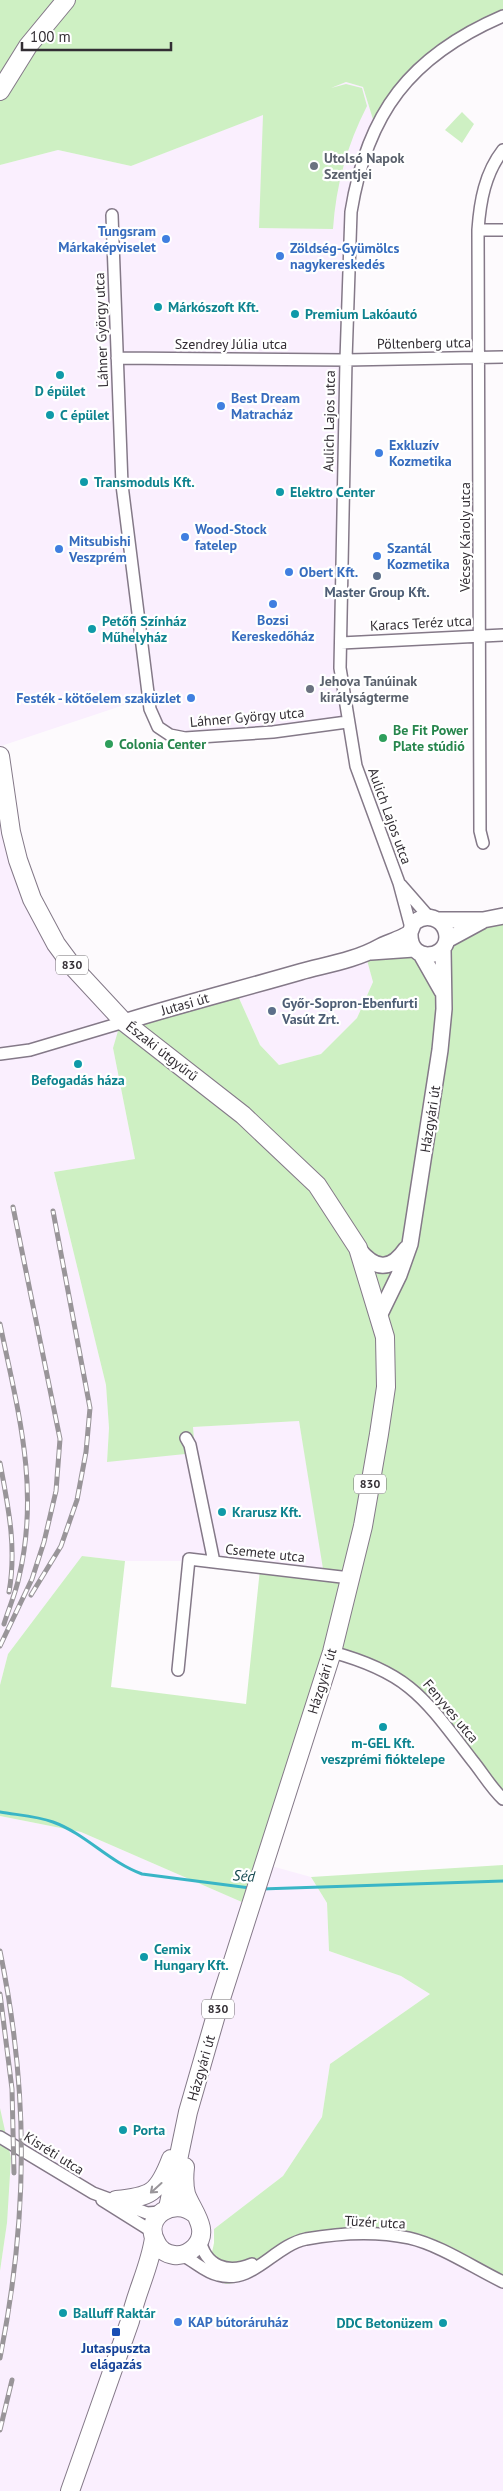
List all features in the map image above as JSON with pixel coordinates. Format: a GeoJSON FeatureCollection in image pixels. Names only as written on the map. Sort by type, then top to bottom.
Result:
{"type":"FeatureCollection","features":[{"type":"Feature","properties":{"kind":"main road"},"geometry":{"type":"LineString","coordinates":[[0,91],[28,46],[66,0]]}},
{"type":"Feature","properties":{"kind":"main road","name":"Északi útgyűrű"},"geometry":{"type":"LineString","coordinates":[[0,756],[11,832],[32,899],[56,944],[73,967],[124,1022],[243,1115],[317,1185],[358,1248],[380,1314]]}},
{"type":"Feature","properties":{"kind":"main road","name":"Házgyári út"},"geometry":{"type":"LineString","coordinates":[[165,2210],[188,2112],[218,2008],[332,1652],[363,1526],[386,1387],[386,1345],[380,1314]]}},
{"type":"Feature","properties":{"kind":"main road"},"geometry":{"type":"LineString","coordinates":[[116,2200],[137,2198],[158,2188],[162,2182],[188,2112]]}},
{"type":"Feature","properties":{"kind":"main road","name":"Házgyári út"},"geometry":{"type":"LineString","coordinates":[[188,2112],[184,2174],[186,2192],[195,2214]]}},
{"type":"Feature","properties":{"kind":"main road"},"geometry":{"type":"LineString","coordinates":[[165,2210],[180,2206],[195,2214]]}},
{"type":"Feature","properties":{"kind":"main road","name":"830"},"geometry":{"type":"LineString","coordinates":[[70,2491],[130,2321],[137,2294],[151,2261],[155,2221],[165,2210]]}},
{"type":"Feature","properties":{"kind":"main road","name":"830"},"geometry":{"type":"LineString","coordinates":[[130,2321],[155,2275],[178,2255],[193,2249],[200,2239],[200,2223],[195,2214]]}},
{"type":"Feature","properties":{"kind":"main road"},"geometry":{"type":"LineString","coordinates":[[153,2235],[160,2248],[178,2255]]}},
{"type":"Feature","properties":{"kind":"street","name":"Aulich Lajos utca"},"geometry":{"type":"LineString","coordinates":[[410,930],[399,883],[356,766],[347,722],[340,668],[351,212],[360,167],[378,121],[403,85],[436,54],[455,40],[503,16]]}},
{"type":"Feature","properties":{"kind":"street","name":"Vécsey Károly utca"},"geometry":{"type":"LineString","coordinates":[[483,843],[480,831],[480,376],[477,357],[478,230],[486,179],[503,150]]}},
{"type":"Feature","properties":{"kind":"street","name":"Láhner György utca"},"geometry":{"type":"LineString","coordinates":[[112,215],[122,485],[150,709],[154,721],[163,731],[185,738],[273,732],[347,722]]}},
{"type":"Feature","properties":{"kind":"street"},"geometry":{"type":"LineString","coordinates":[[478,230],[503,230]]}},
{"type":"Feature","properties":{"kind":"street","name":"Pöltenberg utca"},"geometry":{"type":"LineString","coordinates":[[346,360],[503,357]]}},
{"type":"Feature","properties":{"kind":"street","name":"Szendrey Júlia utca"},"geometry":{"type":"LineString","coordinates":[[117,358],[346,360]]}},
{"type":"Feature","properties":{"kind":"street","name":"Karacs Teréz utca"},"geometry":{"type":"LineString","coordinates":[[341,643],[503,635]]}},
{"type":"Feature","properties":{"kind":"street","name":"Aulich Lajos utca"},"geometry":{"type":"LineString","coordinates":[[399,883],[434,919]]}},
{"type":"Feature","properties":{"kind":"street","name":"Jutasi út"},"geometry":{"type":"LineString","coordinates":[[0,1054],[30,1050],[370,952],[410,930],[418,920],[483,920],[503,916]]}},
{"type":"Feature","properties":{"kind":"street"},"geometry":{"type":"LineString","coordinates":[[434,919],[445,929],[445,944]]}},
{"type":"Feature","properties":{"kind":"street","name":"Jutasi út"},"geometry":{"type":"LineString","coordinates":[[370,952],[417,951],[430,955],[483,920]]}},
{"type":"Feature","properties":{"kind":"street"},"geometry":{"type":"LineString","coordinates":[[410,930],[410,943],[443,992]]}},
{"type":"Feature","properties":{"kind":"street","name":"Házgyári út"},"geometry":{"type":"LineString","coordinates":[[380,1314],[399,1275],[410,1244],[440,1050],[445,944]]}},
{"type":"Feature","properties":{"kind":"street"},"geometry":{"type":"LineString","coordinates":[[358,1248],[373,1264],[387,1264],[396,1261],[410,1244]]}},
{"type":"Feature","properties":{"kind":"street","name":"Csemete utca"},"geometry":{"type":"LineString","coordinates":[[186,1438],[190,1445],[214,1562],[350,1578]]}},
{"type":"Feature","properties":{"kind":"street"},"geometry":{"type":"LineString","coordinates":[[178,1670],[189,1559],[214,1562]]}},
{"type":"Feature","properties":{"kind":"street","name":"Fenyves utca"},"geometry":{"type":"LineString","coordinates":[[332,1652],[379,1667],[412,1688],[432,1708],[503,1799]]}},
{"type":"Feature","properties":{"kind":"street","name":"Kisréti utca"},"geometry":{"type":"LineString","coordinates":[[0,2137],[93,2193],[153,2235]]}},
{"type":"Feature","properties":{"kind":"street","name":"Kisréti utca"},"geometry":{"type":"LineString","coordinates":[[93,2193],[147,2213],[165,2210]]}},
{"type":"Feature","properties":{"kind":"street","name":"Tüzér utca"},"geometry":{"type":"LineString","coordinates":[[178,2255],[192,2259],[215,2275],[234,2278],[247,2274],[284,2247],[305,2240],[353,2234],[383,2235],[409,2238],[503,2282]]}},
{"type":"Feature","properties":{"kind":"street","name":"Tüzér utca"},"geometry":{"type":"LineString","coordinates":[[200,2239],[209,2259],[225,2269],[239,2269],[270,2256]]}},
{"type":"Feature","properties":{"kind":"shaded area"},"geometry":{"type":"Polygon","coordinates":[[[346,82],[363,87],[375,126],[354,188],[344,721],[185,738],[164,730],[148,697],[1,746],[12,829],[34,905],[126,1019],[113,1048],[135,1159],[54,1172],[106,1385],[109,1428],[107,1461],[195,1452],[192,1427],[299,1421],[325,1576],[191,1561],[125,1561],[82,1556],[8,1654],[0,1685],[0,165],[58,150],[131,166],[346,82]]]}},
{"type":"Feature","properties":{"kind":"shaded area"},"geometry":{"type":"Polygon","coordinates":[[[365,953],[373,982],[357,1018],[321,1054],[279,1065],[260,1045],[234,987],[365,953]]]}},
{"type":"Feature","properties":{"kind":"shaded area"},"geometry":{"type":"Polygon","coordinates":[[[0,1816],[81,1832],[251,1906],[264,1864],[311,1877],[327,1903],[329,1951],[401,1976],[430,1994],[330,2064],[322,2117],[283,2176],[214,2229],[207,2275],[297,2246],[349,2236],[409,2239],[503,2282],[503,2491],[0,2491],[0,2271],[7,2223],[0,2108],[0,1816]]]}},
{"type":"Feature","properties":{"kind":"green space"},"geometry":{"type":"Polygon","coordinates":[[[0,0],[503,0],[503,16],[438,52],[375,126],[363,87],[346,82],[331,88],[346,84],[362,88],[367,106],[348,150],[340,181],[333,229],[259,228],[263,115],[131,166],[58,150],[0,165],[0,0]]]}},
{"type":"Feature","properties":{"kind":"green space"},"geometry":{"type":"Polygon","coordinates":[[[462,112],[474,124],[462,143],[445,130],[462,112]]]}},
{"type":"Feature","properties":{"kind":"green space"},"geometry":{"type":"Polygon","coordinates":[[[503,914],[503,1797],[412,1687],[332,1650],[251,1906],[81,1832],[0,1816],[0,1685],[8,1654],[82,1556],[125,1561],[111,1687],[246,1704],[260,1569],[324,1575],[299,1421],[193,1427],[195,1453],[107,1462],[109,1428],[106,1385],[54,1172],[135,1159],[113,1048],[118,1031],[126,1019],[234,987],[260,1045],[279,1065],[321,1054],[357,1018],[373,982],[365,953],[414,950],[432,972],[444,949],[503,914]]]}},
{"type":"Feature","properties":{"kind":"green space"},"geometry":{"type":"Polygon","coordinates":[[[503,1865],[503,2282],[424,2245],[367,2235],[297,2246],[235,2283],[226,2284],[207,2276],[214,2243],[214,2229],[283,2176],[322,2117],[330,2064],[430,1994],[401,1976],[329,1951],[327,1903],[311,1877],[503,1865]]]}},
{"type":"Feature","properties":{"kind":"green space"},"geometry":{"type":"Polygon","coordinates":[[[0,2108],[11,2158],[7,2223],[0,2271],[0,2108]]]}},
{"type":"Feature","properties":{"kind":"waterway","name":"Séd"},"geometry":{"type":"LineString","coordinates":[[0,1812],[40,1818],[65,1827],[130,1869],[142,1874],[250,1888]]}},
{"type":"Feature","properties":{"kind":"waterway","name":"Séd"},"geometry":{"type":"LineString","coordinates":[[261,1889],[503,1881]]}},
{"type":"Feature","properties":{"kind":"railway"},"geometry":{"type":"LineString","coordinates":[[0,1646],[32,1579],[44,1542],[56,1491],[60,1439],[13,1207]]}},
{"type":"Feature","properties":{"kind":"railway"},"geometry":{"type":"LineString","coordinates":[[31,1595],[61,1546],[77,1500],[86,1452],[90,1408],[53,1211]]}},
{"type":"Feature","properties":{"kind":"railway"},"geometry":{"type":"LineString","coordinates":[[0,1324],[14,1388],[27,1481],[25,1544],[19,1577],[4,1624]]}},
{"type":"Feature","properties":{"kind":"railway"},"geometry":{"type":"LineString","coordinates":[[0,1463],[12,1543],[9,1592]]}},
{"type":"Feature","properties":{"kind":"railway"},"geometry":{"type":"LineString","coordinates":[[0,1951],[16,2054],[21,2154],[16,2255],[0,2358]]}},
{"type":"Feature","properties":{"kind":"railway"},"geometry":{"type":"LineString","coordinates":[[0,1994],[12,2089],[14,2173]]}},
{"type":"Feature","properties":{"kind":"railway"},"geometry":{"type":"LineString","coordinates":[[0,2430],[12,2380]]}},
{"type":"Feature","properties":{"kind":"place","name":"Utolsó Napok Szentjei"},"geometry":{"type":"Point","coordinates":[314,166]}},
{"type":"Feature","properties":{"kind":"place","name":"Tungsram Márkaképviselet"},"geometry":{"type":"Point","coordinates":[166,239]}},
{"type":"Feature","properties":{"kind":"place","name":"Zöldség-Gyümölcs nagykereskedés"},"geometry":{"type":"Point","coordinates":[280,256]}},
{"type":"Feature","properties":{"kind":"place","name":"Márkószoft Kft."},"geometry":{"type":"Point","coordinates":[158,307]}},
{"type":"Feature","properties":{"kind":"place","name":"Premium Lakóautó"},"geometry":{"type":"Point","coordinates":[295,314]}},
{"type":"Feature","properties":{"kind":"place","name":"D épület"},"geometry":{"type":"Point","coordinates":[60,375]}},
{"type":"Feature","properties":{"kind":"place","name":"Best Dream Matracház"},"geometry":{"type":"Point","coordinates":[221,406]}},
{"type":"Feature","properties":{"kind":"place","name":"C épület"},"geometry":{"type":"Point","coordinates":[50,415]}},
{"type":"Feature","properties":{"kind":"place","name":"Exkluzív Kozmetika"},"geometry":{"type":"Point","coordinates":[379,453]}},
{"type":"Feature","properties":{"kind":"place","name":"Transmoduls Kft."},"geometry":{"type":"Point","coordinates":[84,482]}},
{"type":"Feature","properties":{"kind":"place","name":"Elektro Center"},"geometry":{"type":"Point","coordinates":[280,492]}},
{"type":"Feature","properties":{"kind":"place","name":"Wood-Stock fatelep"},"geometry":{"type":"Point","coordinates":[185,537]}},
{"type":"Feature","properties":{"kind":"place","name":"Mitsubishi Veszprém"},"geometry":{"type":"Point","coordinates":[59,549]}},
{"type":"Feature","properties":{"kind":"place","name":"Szantál Kozmetika"},"geometry":{"type":"Point","coordinates":[377,556]}},
{"type":"Feature","properties":{"kind":"place","name":"Obert Kft."},"geometry":{"type":"Point","coordinates":[289,572]}},
{"type":"Feature","properties":{"kind":"place","name":"Master Group Kft."},"geometry":{"type":"Point","coordinates":[377,576]}},
{"type":"Feature","properties":{"kind":"place","name":"Bozsi Kereskedőház"},"geometry":{"type":"Point","coordinates":[273,604]}},
{"type":"Feature","properties":{"kind":"place","name":"Petőfi Színház Műhelyház"},"geometry":{"type":"Point","coordinates":[92,629]}},
{"type":"Feature","properties":{"kind":"place","name":"Jehova Tanúinak királyságterme"},"geometry":{"type":"Point","coordinates":[310,689]}},
{"type":"Feature","properties":{"kind":"place","name":"Festék - kötőelem szaküzlet"},"geometry":{"type":"Point","coordinates":[191,698]}},
{"type":"Feature","properties":{"kind":"place","name":"Be Fit Power Plate stúdió"},"geometry":{"type":"Point","coordinates":[383,738]}},
{"type":"Feature","properties":{"kind":"place","name":"Colonia Center"},"geometry":{"type":"Point","coordinates":[109,744]}},
{"type":"Feature","properties":{"kind":"place","name":"Győr-Sopron-Ebenfurti Vasút Zrt."},"geometry":{"type":"Point","coordinates":[272,1011]}},
{"type":"Feature","properties":{"kind":"place","name":"Befogadás háza"},"geometry":{"type":"Point","coordinates":[78,1064]}},
{"type":"Feature","properties":{"kind":"place","name":"Krarusz Kft."},"geometry":{"type":"Point","coordinates":[222,1512]}},
{"type":"Feature","properties":{"kind":"place","name":"m-GEL Kft. veszprémi fióktelepe"},"geometry":{"type":"Point","coordinates":[383,1727]}},
{"type":"Feature","properties":{"kind":"place","name":"Cemix Hungary Kft."},"geometry":{"type":"Point","coordinates":[144,1957]}},
{"type":"Feature","properties":{"kind":"place","name":"Porta"},"geometry":{"type":"Point","coordinates":[123,2130]}},
{"type":"Feature","properties":{"kind":"place","name":"Balluff Raktár"},"geometry":{"type":"Point","coordinates":[63,2313]}},
{"type":"Feature","properties":{"kind":"place","name":"KAP bútoráruház"},"geometry":{"type":"Point","coordinates":[178,2322]}},
{"type":"Feature","properties":{"kind":"place","name":"DDC Betonüzem"},"geometry":{"type":"Point","coordinates":[443,2323]}},
{"type":"Feature","properties":{"kind":"place","name":"Jutaspuszta elágazás"},"geometry":{"type":"Point","coordinates":[116,2332]}}]}
